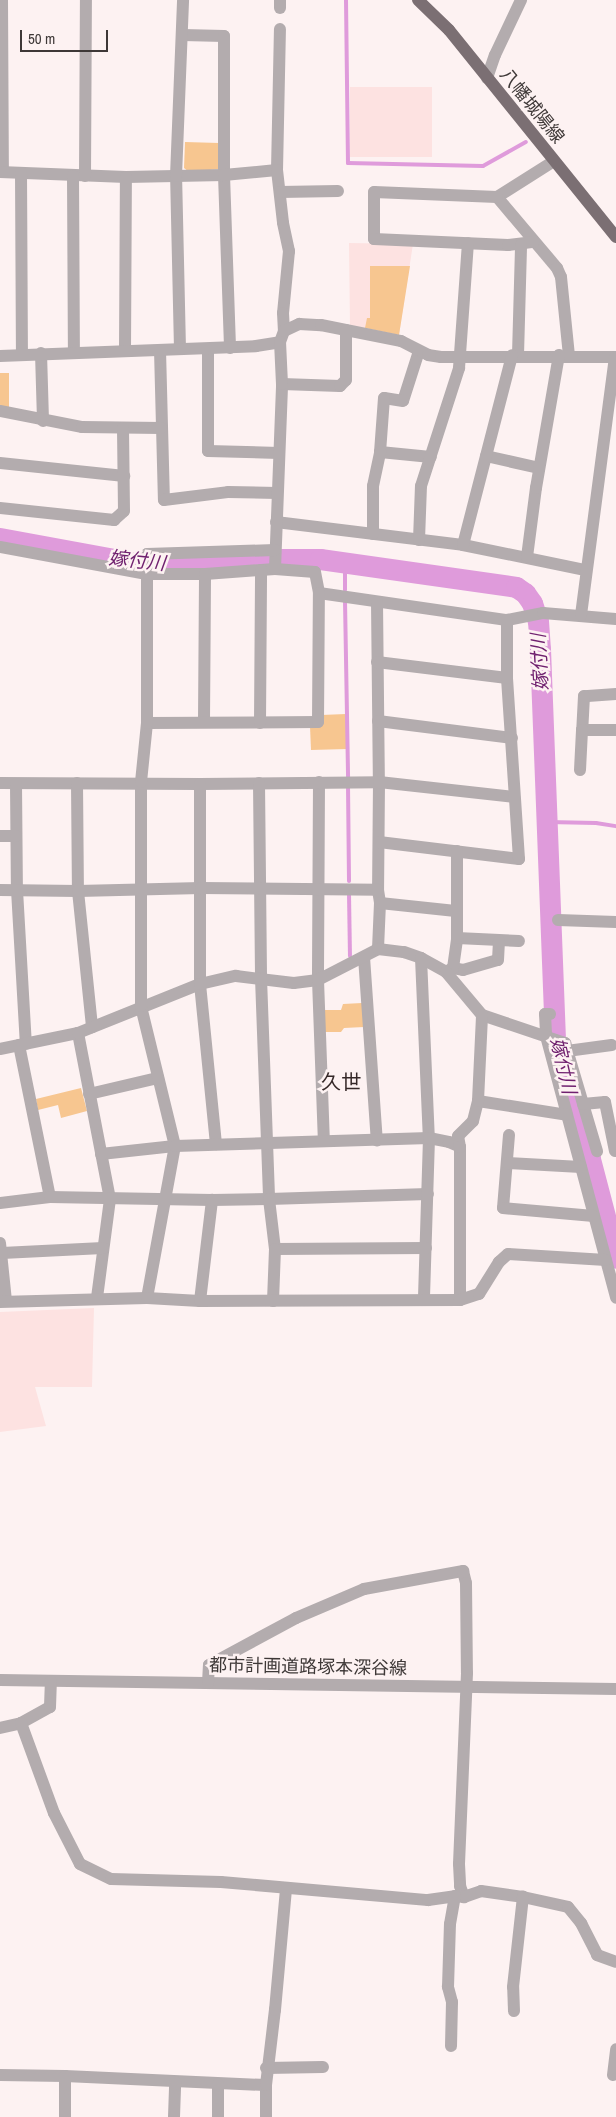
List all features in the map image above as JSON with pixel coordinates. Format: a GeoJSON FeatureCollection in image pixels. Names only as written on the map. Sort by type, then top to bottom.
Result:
{"type":"FeatureCollection","features":[{"type":"Feature","properties":{"kind":"main road","name":"八幡城陽線"},"geometry":{"type":"LineString","coordinates":[[418,0],[449,30],[616,237]]}},
{"type":"Feature","properties":{"kind":"street"},"geometry":{"type":"LineString","coordinates":[[2,0],[2,172],[126,177],[224,175],[277,170]]}},
{"type":"Feature","properties":{"kind":"street"},"geometry":{"type":"LineString","coordinates":[[74,352],[86,0]]}},
{"type":"Feature","properties":{"kind":"street"},"geometry":{"type":"LineString","coordinates":[[180,349],[176,176],[183,0]]}},
{"type":"Feature","properties":{"kind":"street"},"geometry":{"type":"LineString","coordinates":[[487,78],[495,55],[521,0]]}},
{"type":"Feature","properties":{"kind":"street"},"geometry":{"type":"LineString","coordinates":[[275,569],[282,336],[289,251],[277,170],[280,29]]}},
{"type":"Feature","properties":{"kind":"street"},"geometry":{"type":"LineString","coordinates":[[183,35],[224,36],[224,175],[230,348]]}},
{"type":"Feature","properties":{"kind":"street"},"geometry":{"type":"LineString","coordinates":[[534,242],[521,245],[374,239],[374,192],[497,198],[554,161]]}},
{"type":"Feature","properties":{"kind":"street"},"geometry":{"type":"LineString","coordinates":[[21,173],[22,354]]}},
{"type":"Feature","properties":{"kind":"street"},"geometry":{"type":"LineString","coordinates":[[125,351],[126,177]]}},
{"type":"Feature","properties":{"kind":"street"},"geometry":{"type":"LineString","coordinates":[[280,192],[338,191]]}},
{"type":"Feature","properties":{"kind":"street"},"geometry":{"type":"LineString","coordinates":[[497,198],[557,268],[561,277],[564,355],[540,468],[527,557]]}},
{"type":"Feature","properties":{"kind":"street"},"geometry":{"type":"LineString","coordinates":[[419,540],[421,486],[459,368],[468,243]]}},
{"type":"Feature","properties":{"kind":"street"},"geometry":{"type":"LineString","coordinates":[[463,545],[515,355],[521,245]]}},
{"type":"Feature","properties":{"kind":"street"},"geometry":{"type":"LineString","coordinates":[[0,356],[41,353],[230,348],[282,336],[299,324],[321,325],[401,342],[428,355],[616,357],[585,570],[581,615]]}},
{"type":"Feature","properties":{"kind":"street"},"geometry":{"type":"LineString","coordinates":[[282,384],[340,386],[346,380],[346,330]]}},
{"type":"Feature","properties":{"kind":"street"},"geometry":{"type":"LineString","coordinates":[[208,349],[208,451],[279,453]]}},
{"type":"Feature","properties":{"kind":"street"},"geometry":{"type":"LineString","coordinates":[[160,350],[164,500],[228,492],[277,493]]}},
{"type":"Feature","properties":{"kind":"street"},"geometry":{"type":"LineString","coordinates":[[373,534],[373,486],[380,452],[384,398],[403,401],[419,350]]}},
{"type":"Feature","properties":{"kind":"street"},"geometry":{"type":"LineString","coordinates":[[41,353],[44,421]]}},
{"type":"Feature","properties":{"kind":"street"},"geometry":{"type":"LineString","coordinates":[[0,411],[82,427],[161,428]]}},
{"type":"Feature","properties":{"kind":"street"},"geometry":{"type":"LineString","coordinates":[[0,508],[114,520],[124,510],[122,428]]}},
{"type":"Feature","properties":{"kind":"street"},"geometry":{"type":"LineString","coordinates":[[380,452],[431,457]]}},
{"type":"Feature","properties":{"kind":"street"},"geometry":{"type":"LineString","coordinates":[[486,456],[540,468]]}},
{"type":"Feature","properties":{"kind":"street"},"geometry":{"type":"LineString","coordinates":[[0,463],[124,476]]}},
{"type":"Feature","properties":{"kind":"street"},"geometry":{"type":"LineString","coordinates":[[276,522],[463,545],[585,570]]}},
{"type":"Feature","properties":{"kind":"street"},"geometry":{"type":"LineString","coordinates":[[0,547],[146,574],[205,574],[275,569],[315,572],[319,593],[318,722],[260,723],[204,721],[147,723]]}},
{"type":"Feature","properties":{"kind":"street"},"geometry":{"type":"LineString","coordinates":[[147,1298],[175,1146],[141,1006],[140,782],[147,723],[147,554],[275,550]]}},
{"type":"Feature","properties":{"kind":"street"},"geometry":{"type":"LineString","coordinates":[[260,723],[261,570]]}},
{"type":"Feature","properties":{"kind":"street"},"geometry":{"type":"LineString","coordinates":[[204,721],[205,574]]}},
{"type":"Feature","properties":{"kind":"street"},"geometry":{"type":"LineString","coordinates":[[319,593],[346,595],[377,602],[507,620],[543,613],[616,619]]}},
{"type":"Feature","properties":{"kind":"street"},"geometry":{"type":"LineString","coordinates":[[377,602],[378,949]]}},
{"type":"Feature","properties":{"kind":"street"},"geometry":{"type":"LineString","coordinates":[[379,842],[519,859],[514,798],[507,620]]}},
{"type":"Feature","properties":{"kind":"street"},"geometry":{"type":"LineString","coordinates":[[377,662],[508,678]]}},
{"type":"Feature","properties":{"kind":"street"},"geometry":{"type":"LineString","coordinates":[[580,770],[584,696],[616,694]]}},
{"type":"Feature","properties":{"kind":"street"},"geometry":{"type":"LineString","coordinates":[[378,721],[512,738]]}},
{"type":"Feature","properties":{"kind":"street"},"geometry":{"type":"LineString","coordinates":[[582,730],[616,730]]}},
{"type":"Feature","properties":{"kind":"street"},"geometry":{"type":"LineString","coordinates":[[0,782],[16,784],[140,782],[200,784],[379,782],[514,798]]}},
{"type":"Feature","properties":{"kind":"street"},"geometry":{"type":"LineString","coordinates":[[318,782],[318,980],[324,1141]]}},
{"type":"Feature","properties":{"kind":"street"},"geometry":{"type":"LineString","coordinates":[[77,783],[78,891],[92,1027]]}},
{"type":"Feature","properties":{"kind":"street"},"geometry":{"type":"LineString","coordinates":[[259,783],[261,978],[269,1199],[275,1249],[273,1301]]}},
{"type":"Feature","properties":{"kind":"street"},"geometry":{"type":"LineString","coordinates":[[16,784],[22,1044],[50,1197]]}},
{"type":"Feature","properties":{"kind":"street"},"geometry":{"type":"LineString","coordinates":[[200,784],[202,888],[200,984],[216,1144]]}},
{"type":"Feature","properties":{"kind":"street"},"geometry":{"type":"LineString","coordinates":[[0,836],[16,836]]}},
{"type":"Feature","properties":{"kind":"street"},"geometry":{"type":"LineString","coordinates":[[457,850],[457,938],[450,970],[482,1015],[546,1036],[566,1047],[612,1045]]}},
{"type":"Feature","properties":{"kind":"street"},"geometry":{"type":"LineString","coordinates":[[0,890],[319,888],[456,910]]}},
{"type":"Feature","properties":{"kind":"street"},"geometry":{"type":"LineString","coordinates":[[558,920],[616,922]]}},
{"type":"Feature","properties":{"kind":"street"},"geometry":{"type":"LineString","coordinates":[[457,938],[519,941]]}},
{"type":"Feature","properties":{"kind":"street"},"geometry":{"type":"LineString","coordinates":[[0,1049],[78,1033],[141,1006],[200,984],[236,976],[294,983],[318,980],[378,949],[404,952],[450,970],[463,970],[498,960],[499,941]]}},
{"type":"Feature","properties":{"kind":"street"},"geometry":{"type":"LineString","coordinates":[[364,957],[377,1141]]}},
{"type":"Feature","properties":{"kind":"street"},"geometry":{"type":"LineString","coordinates":[[421,958],[429,1138],[424,1300]]}},
{"type":"Feature","properties":{"kind":"street"},"geometry":{"type":"LineString","coordinates":[[550,1014],[544,1014],[546,1036],[616,1298]]}},
{"type":"Feature","properties":{"kind":"street"},"geometry":{"type":"LineString","coordinates":[[460,1300],[460,1147],[458,1136],[473,1121],[478,1101],[482,1015]]}},
{"type":"Feature","properties":{"kind":"street"},"geometry":{"type":"LineString","coordinates":[[78,1033],[110,1199],[97,1298]]}},
{"type":"Feature","properties":{"kind":"street"},"geometry":{"type":"LineString","coordinates":[[566,1047],[597,1151]]}},
{"type":"Feature","properties":{"kind":"street"},"geometry":{"type":"LineString","coordinates":[[89,1094],[158,1078]]}},
{"type":"Feature","properties":{"kind":"street"},"geometry":{"type":"LineString","coordinates":[[478,1101],[567,1115]]}},
{"type":"Feature","properties":{"kind":"street"},"geometry":{"type":"LineString","coordinates":[[507,1163],[580,1163],[597,1151],[616,1151],[605,1102],[583,1104]]}},
{"type":"Feature","properties":{"kind":"street"},"geometry":{"type":"LineString","coordinates":[[509,1135],[503,1208],[594,1216]]}},
{"type":"Feature","properties":{"kind":"street"},"geometry":{"type":"LineString","coordinates":[[101,1154],[175,1146],[216,1144],[377,1141],[429,1138],[449,1142],[460,1147]]}},
{"type":"Feature","properties":{"kind":"street"},"geometry":{"type":"LineString","coordinates":[[0,1203],[50,1197],[212,1200],[428,1194]]}},
{"type":"Feature","properties":{"kind":"street"},"geometry":{"type":"LineString","coordinates":[[200,1301],[212,1200]]}},
{"type":"Feature","properties":{"kind":"street"},"geometry":{"type":"LineString","coordinates":[[103,1248],[1,1248],[3,1302],[97,1298],[200,1301],[460,1300],[479,1294],[499,1262],[508,1254],[606,1260]]}},
{"type":"Feature","properties":{"kind":"street"},"geometry":{"type":"LineString","coordinates":[[275,1249],[426,1248]]}},
{"type":"Feature","properties":{"kind":"street"},"geometry":{"type":"LineString","coordinates":[[208,1684],[209,1664],[296,1618],[364,1590],[463,1571],[466,1583],[466,1687],[459,1864],[460,1886],[459,1896],[450,1924],[448,1987],[452,2002],[452,2046]]}},
{"type":"Feature","properties":{"kind":"street","name":"都市計画道路塚本深谷線"},"geometry":{"type":"LineString","coordinates":[[0,1680],[616,1689]]}},
{"type":"Feature","properties":{"kind":"street"},"geometry":{"type":"LineString","coordinates":[[0,1728],[21,1723],[50,1707],[51,1681]]}},
{"type":"Feature","properties":{"kind":"street"},"geometry":{"type":"LineString","coordinates":[[21,1723],[54,1813],[80,1864],[111,1879],[221,1882],[428,1900],[481,1891],[523,1897],[568,1907],[581,1923],[597,1955],[616,1962]]}},
{"type":"Feature","properties":{"kind":"street"},"geometry":{"type":"LineString","coordinates":[[266,2117],[266,2068],[275,2010],[286,1888]]}},
{"type":"Feature","properties":{"kind":"street"},"geometry":{"type":"LineString","coordinates":[[514,2011],[513,1987],[523,1897]]}},
{"type":"Feature","properties":{"kind":"street"},"geometry":{"type":"LineString","coordinates":[[613,2075],[616,2049]]}},
{"type":"Feature","properties":{"kind":"street"},"geometry":{"type":"LineString","coordinates":[[266,2068],[324,2067]]}},
{"type":"Feature","properties":{"kind":"street"},"geometry":{"type":"LineString","coordinates":[[0,2075],[266,2085]]}},
{"type":"Feature","properties":{"kind":"street"},"geometry":{"type":"LineString","coordinates":[[65,2076],[65,2117]]}},
{"type":"Feature","properties":{"kind":"street"},"geometry":{"type":"LineString","coordinates":[[174,2082],[174,2117]]}},
{"type":"Feature","properties":{"kind":"street"},"geometry":{"type":"LineString","coordinates":[[218,2084],[218,2117]]}},
{"type":"Feature","properties":{"kind":"shaded area"},"geometry":{"type":"Polygon","coordinates":[[[350,87],[432,87],[432,157],[350,157],[350,87]]]}},
{"type":"Feature","properties":{"kind":"shaded area"},"geometry":{"type":"Polygon","coordinates":[[[185,142],[219,143],[219,169],[189,172],[184,168],[185,142]]]}},
{"type":"Feature","properties":{"kind":"shaded area"},"geometry":{"type":"Polygon","coordinates":[[[349,243],[413,244],[399,335],[350,326],[349,243]]]}},
{"type":"Feature","properties":{"kind":"shaded area"},"geometry":{"type":"Polygon","coordinates":[[[370,266],[410,266],[399,335],[365,328],[367,318],[370,318],[370,266]]]}},
{"type":"Feature","properties":{"kind":"shaded area"},"geometry":{"type":"Polygon","coordinates":[[[0,373],[9,373],[9,407],[0,407],[0,373]]]}},
{"type":"Feature","properties":{"kind":"shaded area"},"geometry":{"type":"Polygon","coordinates":[[[346,714],[347,749],[311,750],[310,726],[321,715],[346,714]]]}},
{"type":"Feature","properties":{"kind":"shaded area"},"geometry":{"type":"Polygon","coordinates":[[[362,1003],[364,1027],[344,1028],[341,1032],[323,1032],[322,1010],[341,1010],[343,1004],[362,1003]]]}},
{"type":"Feature","properties":{"kind":"shaded area"},"geometry":{"type":"Polygon","coordinates":[[[81,1088],[87,1111],[61,1118],[58,1105],[38,1110],[36,1099],[81,1088]]]}},
{"type":"Feature","properties":{"kind":"shaded area"},"geometry":{"type":"Polygon","coordinates":[[[94,1308],[92,1387],[35,1387],[46,1426],[0,1432],[0,1312],[94,1308]]]}},
{"type":"Feature","properties":{"kind":"waterway"},"geometry":{"type":"LineString","coordinates":[[346,0],[348,163],[483,166],[526,142]]}},
{"type":"Feature","properties":{"kind":"waterway","name":"嫁付川"},"geometry":{"type":"LineString","coordinates":[[0,538],[152,566],[260,559],[320,559],[516,587],[525,593],[532,603],[538,621],[540,649],[555,1042],[590,1159],[616,1258]]}},
{"type":"Feature","properties":{"kind":"waterway"},"geometry":{"type":"LineString","coordinates":[[345,563],[345,590]]}},
{"type":"Feature","properties":{"kind":"waterway"},"geometry":{"type":"LineString","coordinates":[[345,601],[348,777]]}},
{"type":"Feature","properties":{"kind":"waterway"},"geometry":{"type":"LineString","coordinates":[[348,785],[349,881]]}},
{"type":"Feature","properties":{"kind":"waterway"},"geometry":{"type":"LineString","coordinates":[[548,822],[596,823],[616,826]]}},
{"type":"Feature","properties":{"kind":"waterway"},"geometry":{"type":"LineString","coordinates":[[349,894],[350,956]]}},
{"type":"Feature","properties":{"kind":"district","name":"久世"},"geometry":{"type":"Point","coordinates":[341,1081]}}]}
